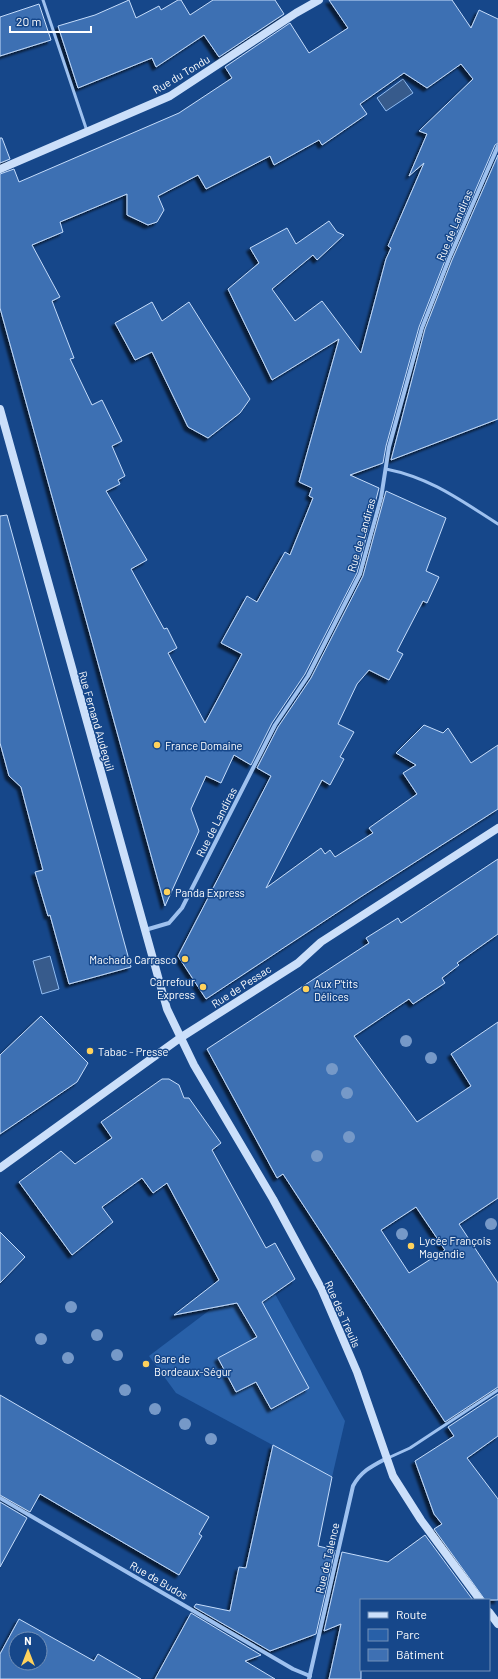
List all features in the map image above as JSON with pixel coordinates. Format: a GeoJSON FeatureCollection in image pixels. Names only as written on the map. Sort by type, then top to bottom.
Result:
{"type":"FeatureCollection","features":[{"type":"Feature","properties":{"kind":"street","name":"Rue du Tondu"},"geometry":{"type":"LineString","coordinates":[[0,169],[87,133],[170,96],[296,13],[320,0]]}},
{"type":"Feature","properties":{"kind":"street","name":"Rue de Landiras"},"geometry":{"type":"LineString","coordinates":[[144,930],[169,923],[182,908],[275,725],[308,676],[360,574],[381,498],[389,447],[422,328],[449,259],[498,146]]}},
{"type":"Feature","properties":{"kind":"street","name":"Rue Fernand Audeguil"},"geometry":{"type":"LineString","coordinates":[[0,408],[144,930],[167,1009],[180,1038]]}},
{"type":"Feature","properties":{"kind":"street","name":"Rue de Pessac"},"geometry":{"type":"LineString","coordinates":[[0,1168],[180,1038],[298,963],[321,942],[498,828]]}},
{"type":"Feature","properties":{"kind":"street","name":"Rue des Treuils"},"geometry":{"type":"LineString","coordinates":[[180,1038],[266,1186],[318,1282],[357,1372],[393,1476],[402,1492],[479,1599]]}},
{"type":"Feature","properties":{"kind":"street","name":"Rue de Talence"},"geometry":{"type":"LineString","coordinates":[[309,1677],[353,1486],[358,1476],[365,1470],[387,1458]]}},
{"type":"Feature","properties":{"kind":"street","name":"Rue de Budos"},"geometry":{"type":"LineString","coordinates":[[0,1498],[309,1677]]}},
{"type":"Feature","properties":{"kind":"street"},"geometry":{"type":"LineString","coordinates":[[490,1613],[498,1624]]}},
{"type":"Feature","properties":{"kind":"lane"},"geometry":{"type":"LineString","coordinates":[[44,0],[87,133]]}},
{"type":"Feature","properties":{"kind":"lane"},"geometry":{"type":"LineString","coordinates":[[386,469],[402,472],[444,489],[498,524]]}},
{"type":"Feature","properties":{"kind":"lane"},"geometry":{"type":"LineString","coordinates":[[387,1458],[410,1448],[498,1390]]}},
{"type":"Feature","properties":{"kind":"green space"},"geometry":{"type":"Polygon","coordinates":[[[274,1292],[345,1421],[332,1477],[176,1393],[149,1356],[215,1306],[274,1292]]]}},
{"type":"Feature","properties":{"kind":"shaded area"},"geometry":{"type":"Polygon","coordinates":[[[403,79],[413,93],[386,111],[377,98],[403,79]]]}},
{"type":"Feature","properties":{"kind":"shaded area"},"geometry":{"type":"Polygon","coordinates":[[[50,956],[59,989],[42,994],[33,961],[50,956]]]}},
{"type":"Feature","properties":{"kind":"building"},"geometry":{"type":"Polygon","coordinates":[[[129,0],[136,18],[159,6],[161,10],[178,0],[181,0],[190,15],[213,0],[275,0],[284,14],[219,57],[204,35],[156,67],[152,58],[78,88],[58,26],[95,15],[129,0]]]}},
{"type":"Feature","properties":{"kind":"building"},"geometry":{"type":"Polygon","coordinates":[[[329,0],[452,0],[471,28],[479,10],[498,19],[498,143],[495,145],[446,258],[419,327],[386,446],[383,463],[350,475],[379,488],[357,573],[305,674],[272,723],[251,765],[234,755],[221,783],[206,776],[191,809],[199,831],[165,906],[0,308],[0,174],[14,169],[19,182],[179,113],[232,78],[225,67],[290,23],[309,53],[348,28],[329,0]],[[461,64],[427,88],[404,73],[360,104],[367,114],[322,145],[319,140],[274,165],[270,156],[206,189],[198,175],[158,196],[164,210],[157,222],[148,225],[127,215],[127,194],[60,222],[63,232],[32,245],[60,297],[52,301],[74,358],[70,359],[92,405],[102,400],[122,441],[112,446],[125,476],[118,480],[120,484],[106,491],[147,560],[131,569],[164,629],[167,628],[177,648],[168,653],[205,723],[242,654],[221,643],[247,596],[257,602],[285,552],[290,555],[313,498],[309,496],[312,488],[299,482],[339,339],[272,380],[228,289],[259,263],[250,248],[287,228],[296,244],[329,221],[337,232],[344,235],[317,260],[313,255],[272,289],[295,321],[322,301],[361,353],[386,259],[391,248],[388,246],[424,163],[409,176],[427,134],[419,131],[473,79],[461,64]]]}},
{"type":"Feature","properties":{"kind":"building"},"geometry":{"type":"Polygon","coordinates":[[[39,4],[51,40],[0,56],[0,17],[39,4]]]}},
{"type":"Feature","properties":{"kind":"building"},"geometry":{"type":"Polygon","coordinates":[[[0,138],[2,138],[10,159],[0,163],[0,138]]]}},
{"type":"Feature","properties":{"kind":"building"},"geometry":{"type":"Polygon","coordinates":[[[498,155],[498,419],[391,460],[425,329],[452,260],[498,155]]]}},
{"type":"Feature","properties":{"kind":"building"},"geometry":{"type":"Polygon","coordinates":[[[152,302],[162,321],[189,302],[250,399],[240,413],[208,438],[188,427],[152,352],[135,360],[115,323],[152,302]]]}},
{"type":"Feature","properties":{"kind":"building"},"geometry":{"type":"Polygon","coordinates":[[[386,491],[446,518],[426,571],[439,577],[427,603],[423,601],[397,651],[403,654],[389,680],[369,670],[357,684],[338,724],[354,732],[340,757],[344,759],[330,785],[322,780],[266,888],[321,848],[325,854],[330,850],[335,857],[373,833],[369,828],[417,794],[403,773],[416,765],[396,753],[424,725],[443,733],[448,728],[471,763],[498,745],[498,809],[362,896],[206,999],[178,956],[271,776],[257,768],[278,727],[311,678],[363,576],[386,491]]]}},
{"type":"Feature","properties":{"kind":"building"},"geometry":{"type":"Polygon","coordinates":[[[7,515],[131,967],[69,984],[50,915],[48,916],[35,872],[43,870],[21,787],[9,776],[0,743],[0,516],[7,515]]]}},
{"type":"Feature","properties":{"kind":"building"},"geometry":{"type":"Polygon","coordinates":[[[498,859],[498,934],[457,963],[459,965],[442,978],[445,983],[413,1004],[409,999],[354,1036],[417,1122],[471,1086],[451,1054],[498,1022],[498,1198],[459,1224],[498,1283],[498,1387],[445,1422],[283,1174],[277,1178],[207,1049],[369,943],[366,938],[398,918],[401,923],[498,859]],[[416,1207],[381,1230],[409,1273],[445,1250],[416,1207]]]}},
{"type":"Feature","properties":{"kind":"building"},"geometry":{"type":"Polygon","coordinates":[[[41,1016],[88,1063],[77,1082],[0,1134],[0,1055],[41,1016]]]}},
{"type":"Feature","properties":{"kind":"building"},"geometry":{"type":"Polygon","coordinates":[[[162,1079],[169,1079],[179,1085],[184,1098],[189,1098],[221,1143],[212,1150],[266,1248],[275,1243],[295,1279],[262,1302],[309,1388],[271,1409],[256,1382],[236,1392],[218,1358],[257,1337],[237,1303],[174,1315],[219,1280],[167,1183],[153,1193],[142,1178],[102,1207],[113,1222],[72,1255],[19,1182],[61,1151],[75,1164],[112,1138],[101,1122],[162,1079]]]}},
{"type":"Feature","properties":{"kind":"building"},"geometry":{"type":"Polygon","coordinates":[[[0,1232],[25,1257],[0,1283],[0,1232]]]}},
{"type":"Feature","properties":{"kind":"building"},"geometry":{"type":"Polygon","coordinates":[[[498,1394],[498,1436],[467,1458],[498,1499],[498,1600],[484,1599],[434,1529],[442,1524],[434,1514],[415,1461],[454,1436],[448,1427],[498,1394]]]}},
{"type":"Feature","properties":{"kind":"building"},"geometry":{"type":"Polygon","coordinates":[[[0,1395],[209,1517],[199,1534],[202,1536],[179,1575],[40,1494],[30,1512],[0,1495],[0,1395]]]}},
{"type":"Feature","properties":{"kind":"building"},"geometry":{"type":"Polygon","coordinates":[[[273,1445],[332,1477],[318,1546],[335,1550],[316,1634],[270,1651],[194,1607],[196,1604],[230,1611],[239,1567],[246,1568],[273,1445]]]}},
{"type":"Feature","properties":{"kind":"building"},"geometry":{"type":"Polygon","coordinates":[[[0,1502],[27,1518],[0,1567],[0,1502]]]}},
{"type":"Feature","properties":{"kind":"building"},"geometry":{"type":"Polygon","coordinates":[[[425,1535],[472,1599],[360,1599],[361,1679],[329,1679],[341,1624],[324,1631],[342,1552],[388,1562],[425,1535]]]}},
{"type":"Feature","properties":{"kind":"building"},"geometry":{"type":"Polygon","coordinates":[[[191,1613],[261,1655],[245,1661],[275,1679],[155,1679],[191,1613]]]}},
{"type":"Feature","properties":{"kind":"building"},"geometry":{"type":"Polygon","coordinates":[[[19,1619],[40,1631],[12,1631],[19,1619]]]}},
{"type":"Feature","properties":{"kind":"building"},"geometry":{"type":"Polygon","coordinates":[[[48,1635],[94,1661],[98,1654],[141,1679],[0,1679],[0,1654],[8,1639],[8,1671],[48,1671],[48,1635]]]}},
{"type":"Feature","properties":{"kind":"place","name":"France Domaine"},"geometry":{"type":"Point","coordinates":[157,745]}},
{"type":"Feature","properties":{"kind":"place","name":"Panda Express"},"geometry":{"type":"Point","coordinates":[167,892]}},
{"type":"Feature","properties":{"kind":"place","name":"Machado Carrasco"},"geometry":{"type":"Point","coordinates":[185,959]}},
{"type":"Feature","properties":{"kind":"place","name":"Carrefour Express"},"geometry":{"type":"Point","coordinates":[203,987]}},
{"type":"Feature","properties":{"kind":"place","name":"Aux P'tits Délices"},"geometry":{"type":"Point","coordinates":[306,989]}},
{"type":"Feature","properties":{"kind":"place","name":"Tabac - Presse"},"geometry":{"type":"Point","coordinates":[90,1051]}},
{"type":"Feature","properties":{"kind":"place","name":"Lycée François Magendie"},"geometry":{"type":"Point","coordinates":[411,1246]}},
{"type":"Feature","properties":{"kind":"place","name":"Gare de Bordeaux-Ségur"},"geometry":{"type":"Point","coordinates":[146,1364]}}]}
